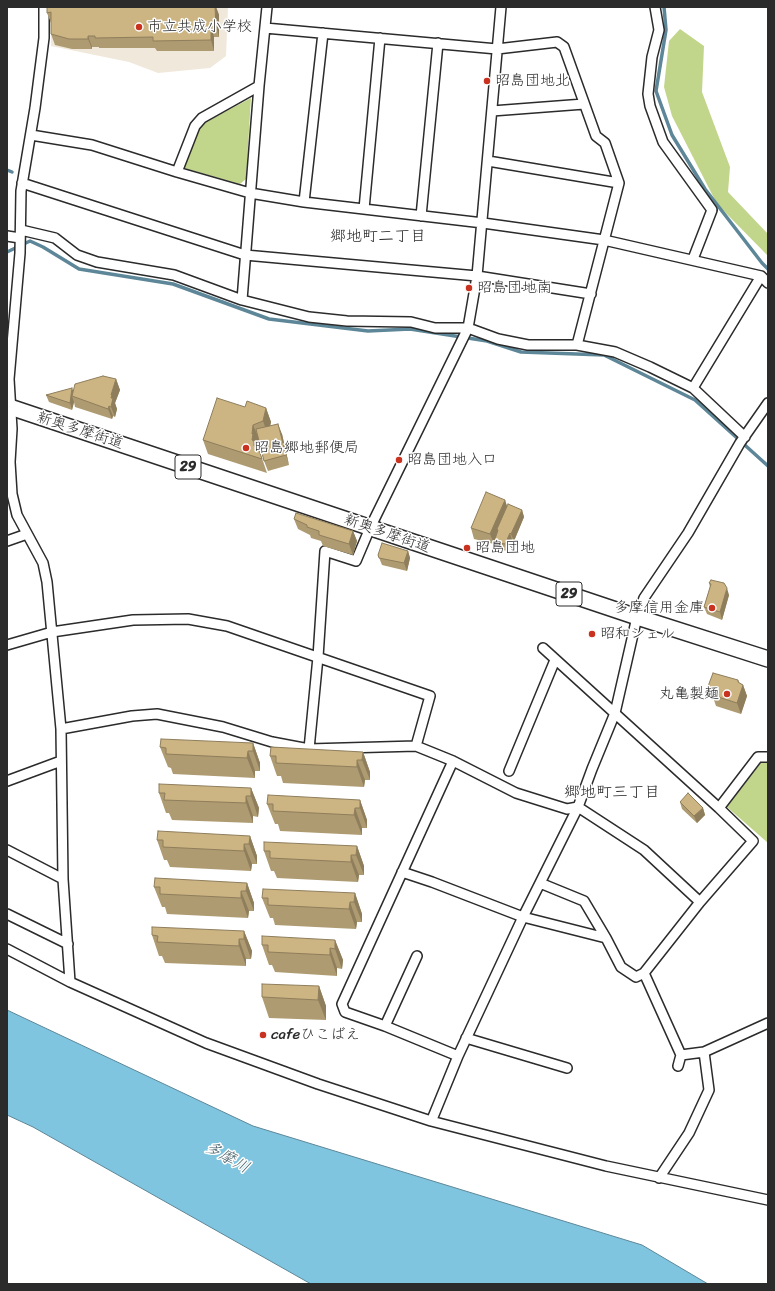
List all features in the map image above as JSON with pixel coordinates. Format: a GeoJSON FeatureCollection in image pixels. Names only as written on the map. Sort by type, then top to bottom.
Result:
{"type":"FeatureCollection","features":[{"type":"Feature","properties":{"kind":"main road","name":"新奥多摩街道"},"geometry":{"type":"LineString","coordinates":[[9,407],[637,617],[768,659]]}},
{"type":"Feature","properties":{"kind":"street"},"geometry":{"type":"LineString","coordinates":[[44,7],[44,38],[31,135],[22,183],[20,253],[9,379],[9,407],[12,429],[10,462],[12,494],[17,515],[43,563],[47,582],[61,730],[63,879],[70,982]]}},
{"type":"Feature","properties":{"kind":"street"},"geometry":{"type":"LineString","coordinates":[[242,300],[259,86],[267,7]]}},
{"type":"Feature","properties":{"kind":"street"},"geometry":{"type":"LineString","coordinates":[[309,749],[318,657],[325,551],[356,561],[370,528],[467,330],[477,276],[483,223],[501,7]]}},
{"type":"Feature","properties":{"kind":"street"},"geometry":{"type":"LineString","coordinates":[[655,7],[659,30],[652,57],[648,94],[650,106],[663,142],[712,210],[693,260]]}},
{"type":"Feature","properties":{"kind":"street"},"geometry":{"type":"LineString","coordinates":[[265,28],[497,48],[557,42],[564,47],[596,136],[605,143],[619,182],[577,345]]}},
{"type":"Feature","properties":{"kind":"street"},"geometry":{"type":"LineString","coordinates":[[304,202],[323,33]]}},
{"type":"Feature","properties":{"kind":"street"},"geometry":{"type":"LineString","coordinates":[[364,209],[380,38]]}},
{"type":"Feature","properties":{"kind":"street"},"geometry":{"type":"LineString","coordinates":[[421,216],[438,43]]}},
{"type":"Feature","properties":{"kind":"street"},"geometry":{"type":"LineString","coordinates":[[177,172],[195,126],[202,118],[259,86]]}},
{"type":"Feature","properties":{"kind":"street"},"geometry":{"type":"LineString","coordinates":[[492,111],[584,104]]}},
{"type":"Feature","properties":{"kind":"street"},"geometry":{"type":"LineString","coordinates":[[31,135],[92,145],[250,193],[304,202],[483,223],[604,240],[761,276],[768,283]]}},
{"type":"Feature","properties":{"kind":"street"},"geometry":{"type":"LineString","coordinates":[[488,161],[619,182]]}},
{"type":"Feature","properties":{"kind":"street"},"geometry":{"type":"LineString","coordinates":[[22,183],[245,255],[477,276],[590,294]]}},
{"type":"Feature","properties":{"kind":"street"},"geometry":{"type":"LineString","coordinates":[[7,236],[55,238],[77,255],[96,262],[174,275],[242,300],[309,317],[347,321],[411,322],[435,328],[467,330],[498,339],[528,345],[577,345],[615,352],[693,388],[743,440]]}},
{"type":"Feature","properties":{"kind":"street"},"geometry":{"type":"LineString","coordinates":[[693,388],[761,276]]}},
{"type":"Feature","properties":{"kind":"street"},"geometry":{"type":"LineString","coordinates":[[433,1117],[466,1038],[523,917],[578,807],[592,768],[615,713],[637,617],[644,598],[688,533],[743,440],[768,403]]}},
{"type":"Feature","properties":{"kind":"street"},"geometry":{"type":"LineString","coordinates":[[7,541],[27,534]]}},
{"type":"Feature","properties":{"kind":"street"},"geometry":{"type":"LineString","coordinates":[[7,644],[52,632],[133,620],[188,619],[227,626],[430,696],[416,746]]}},
{"type":"Feature","properties":{"kind":"street"},"geometry":{"type":"LineString","coordinates":[[540,883],[584,901],[621,967],[636,977],[644,973],[700,902],[753,841],[719,808],[543,648]]}},
{"type":"Feature","properties":{"kind":"street"},"geometry":{"type":"LineString","coordinates":[[509,771],[555,660]]}},
{"type":"Feature","properties":{"kind":"street"},"geometry":{"type":"LineString","coordinates":[[61,730],[132,716],[157,714],[224,727],[272,742],[309,749],[416,746],[453,762],[516,793],[568,809],[578,807],[644,850],[700,902]]}},
{"type":"Feature","properties":{"kind":"street"},"geometry":{"type":"LineString","coordinates":[[719,808],[758,757],[768,757]]}},
{"type":"Feature","properties":{"kind":"street"},"geometry":{"type":"LineString","coordinates":[[7,781],[61,761]]}},
{"type":"Feature","properties":{"kind":"street"},"geometry":{"type":"LineString","coordinates":[[453,762],[342,1004],[345,1012],[385,1026],[458,1056]]}},
{"type":"Feature","properties":{"kind":"street"},"geometry":{"type":"LineString","coordinates":[[7,850],[63,879]]}},
{"type":"Feature","properties":{"kind":"street"},"geometry":{"type":"LineString","coordinates":[[402,872],[523,917],[606,938]]}},
{"type":"Feature","properties":{"kind":"street"},"geometry":{"type":"LineString","coordinates":[[7,914],[68,944]]}},
{"type":"Feature","properties":{"kind":"street"},"geometry":{"type":"LineString","coordinates":[[7,949],[70,982],[206,1043],[318,1084],[431,1121],[555,1154],[659,1178],[768,1200]]}},
{"type":"Feature","properties":{"kind":"street"},"geometry":{"type":"LineString","coordinates":[[385,1026],[417,956]]}},
{"type":"Feature","properties":{"kind":"street"},"geometry":{"type":"LineString","coordinates":[[644,973],[682,1055],[678,1066]]}},
{"type":"Feature","properties":{"kind":"street"},"geometry":{"type":"LineString","coordinates":[[682,1055],[704,1052],[768,1023]]}},
{"type":"Feature","properties":{"kind":"street"},"geometry":{"type":"LineString","coordinates":[[466,1038],[567,1068]]}},
{"type":"Feature","properties":{"kind":"street"},"geometry":{"type":"LineString","coordinates":[[659,1178],[689,1133],[709,1090],[704,1052]]}},
{"type":"Feature","properties":{"kind":"shaded area","name":"市立共成小学校"},"geometry":{"type":"Polygon","coordinates":[[[51,7],[228,7],[226,56],[210,68],[158,73],[129,62],[51,46],[51,7]]]}},
{"type":"Feature","properties":{"kind":"green space"},"geometry":{"type":"Polygon","coordinates":[[[680,29],[704,46],[702,92],[730,167],[728,192],[768,234],[768,256],[717,204],[672,116],[664,87],[669,41],[680,29]]]}},
{"type":"Feature","properties":{"kind":"green space"},"geometry":{"type":"Polygon","coordinates":[[[251,98],[246,179],[240,184],[184,168],[198,129],[206,122],[251,98]]]}},
{"type":"Feature","properties":{"kind":"green space"},"geometry":{"type":"Polygon","coordinates":[[[761,763],[768,763],[768,843],[727,807],[761,763]]]}},
{"type":"Feature","properties":{"kind":"water","name":"多摩川"},"geometry":{"type":"Polygon","coordinates":[[[7,1010],[253,1126],[642,1245],[708,1284],[311,1284],[33,1127],[7,1115],[7,1010]]]}},
{"type":"Feature","properties":{"kind":"building"},"geometry":{"type":"Polygon","coordinates":[[[47,7],[215,7],[216,26],[211,26],[211,40],[153,41],[153,37],[95,38],[95,36],[88,36],[88,39],[69,39],[51,34],[51,12],[47,13],[47,7]]]}},
{"type":"Feature","properties":{"kind":"building"},"geometry":{"type":"Polygon","coordinates":[[[103,376],[116,379],[111,395],[111,398],[113,398],[111,407],[109,406],[108,409],[72,396],[75,384],[103,376]]]}},
{"type":"Feature","properties":{"kind":"building"},"geometry":{"type":"Polygon","coordinates":[[[72,388],[70,403],[46,395],[72,388]]]}},
{"type":"Feature","properties":{"kind":"building"},"geometry":{"type":"Polygon","coordinates":[[[217,398],[245,407],[247,401],[266,408],[263,421],[253,425],[252,434],[254,446],[258,447],[262,459],[203,440],[217,398]]]}},
{"type":"Feature","properties":{"kind":"building"},"geometry":{"type":"Polygon","coordinates":[[[278,424],[286,455],[264,461],[256,429],[278,424]]]}},
{"type":"Feature","properties":{"kind":"building"},"geometry":{"type":"Polygon","coordinates":[[[486,492],[505,500],[490,534],[471,528],[486,492]]]}},
{"type":"Feature","properties":{"kind":"building"},"geometry":{"type":"Polygon","coordinates":[[[508,504],[522,510],[505,544],[494,542],[497,529],[508,504]]]}},
{"type":"Feature","properties":{"kind":"building"},"geometry":{"type":"Polygon","coordinates":[[[296,513],[353,531],[349,544],[319,535],[319,531],[307,527],[307,525],[294,519],[296,513]]]}},
{"type":"Feature","properties":{"kind":"building"},"geometry":{"type":"Polygon","coordinates":[[[382,543],[408,551],[404,563],[379,558],[378,555],[382,543]]]}},
{"type":"Feature","properties":{"kind":"building"},"geometry":{"type":"Polygon","coordinates":[[[711,580],[724,583],[727,588],[720,612],[704,607],[711,580]]]}},
{"type":"Feature","properties":{"kind":"building"},"geometry":{"type":"Polygon","coordinates":[[[713,673],[738,680],[738,682],[743,685],[737,703],[712,695],[713,691],[707,689],[713,673]]]}},
{"type":"Feature","properties":{"kind":"building"},"geometry":{"type":"Polygon","coordinates":[[[161,739],[253,743],[253,751],[248,751],[247,758],[166,754],[166,748],[160,747],[161,739]]]}},
{"type":"Feature","properties":{"kind":"building"},"geometry":{"type":"Polygon","coordinates":[[[271,747],[363,752],[362,760],[357,760],[357,767],[276,763],[276,756],[270,756],[271,747]]]}},
{"type":"Feature","properties":{"kind":"building"},"geometry":{"type":"Polygon","coordinates":[[[159,784],[251,788],[251,796],[246,796],[246,803],[164,800],[165,793],[159,793],[159,784]]]}},
{"type":"Feature","properties":{"kind":"building"},"geometry":{"type":"Polygon","coordinates":[[[688,793],[703,808],[694,816],[680,802],[688,793]]]}},
{"type":"Feature","properties":{"kind":"building"},"geometry":{"type":"Polygon","coordinates":[[[268,795],[360,800],[360,808],[355,808],[354,815],[273,811],[273,804],[267,804],[268,795]]]}},
{"type":"Feature","properties":{"kind":"building"},"geometry":{"type":"Polygon","coordinates":[[[158,831],[250,836],[249,844],[244,844],[244,851],[163,847],[163,840],[157,840],[158,831]]]}},
{"type":"Feature","properties":{"kind":"building"},"geometry":{"type":"Polygon","coordinates":[[[264,842],[357,846],[356,855],[351,855],[351,862],[270,858],[270,851],[264,851],[264,842]]]}},
{"type":"Feature","properties":{"kind":"building"},"geometry":{"type":"Polygon","coordinates":[[[155,878],[247,883],[246,891],[241,891],[241,898],[160,894],[160,887],[154,887],[155,878]]]}},
{"type":"Feature","properties":{"kind":"building"},"geometry":{"type":"Polygon","coordinates":[[[263,889],[355,893],[354,902],[350,902],[349,909],[268,905],[268,898],[262,898],[263,889]]]}},
{"type":"Feature","properties":{"kind":"building"},"geometry":{"type":"Polygon","coordinates":[[[152,927],[244,931],[244,939],[239,939],[239,946],[157,942],[158,936],[152,935],[152,927]]]}},
{"type":"Feature","properties":{"kind":"building"},"geometry":{"type":"Polygon","coordinates":[[[262,936],[335,940],[335,949],[330,948],[330,955],[268,952],[268,945],[262,945],[262,936]]]}},
{"type":"Feature","properties":{"kind":"building"},"geometry":{"type":"Polygon","coordinates":[[[262,984],[319,986],[318,1000],[262,997],[262,984]]]}},
{"type":"Feature","properties":{"kind":"waterway"},"geometry":{"type":"LineString","coordinates":[[664,7],[666,30],[656,91],[672,135],[705,189],[768,269]]}},
{"type":"Feature","properties":{"kind":"waterway"},"geometry":{"type":"LineString","coordinates":[[7,170],[12,172]]}},
{"type":"Feature","properties":{"kind":"waterway"},"geometry":{"type":"LineString","coordinates":[[7,252],[30,241],[43,247],[79,269],[173,284],[269,319],[368,331],[410,329],[487,341],[521,352],[604,355],[695,400],[768,466]]}},
{"type":"Feature","properties":{"kind":"place","name":"市立共成小学校"},"geometry":{"type":"Point","coordinates":[139,27]}},
{"type":"Feature","properties":{"kind":"place","name":"昭島団地北"},"geometry":{"type":"Point","coordinates":[487,81]}},
{"type":"Feature","properties":{"kind":"place","name":"昭島団地南"},"geometry":{"type":"Point","coordinates":[469,288]}},
{"type":"Feature","properties":{"kind":"place","name":"昭島郷地郵便局"},"geometry":{"type":"Point","coordinates":[246,448]}},
{"type":"Feature","properties":{"kind":"place","name":"昭島団地入口"},"geometry":{"type":"Point","coordinates":[399,460]}},
{"type":"Feature","properties":{"kind":"place","name":"昭島団地"},"geometry":{"type":"Point","coordinates":[467,548]}},
{"type":"Feature","properties":{"kind":"place","name":"多摩信用金庫"},"geometry":{"type":"Point","coordinates":[712,608]}},
{"type":"Feature","properties":{"kind":"place","name":"昭和シェル"},"geometry":{"type":"Point","coordinates":[592,634]}},
{"type":"Feature","properties":{"kind":"place","name":"丸亀製麺"},"geometry":{"type":"Point","coordinates":[727,694]}},
{"type":"Feature","properties":{"kind":"place","name":"cafeひこばえ"},"geometry":{"type":"Point","coordinates":[263,1035]}},
{"type":"Feature","properties":{"kind":"district","name":"郷地町二丁目"},"geometry":{"type":"Point","coordinates":[378,237]}},
{"type":"Feature","properties":{"kind":"district","name":"郷地町三丁目"},"geometry":{"type":"Point","coordinates":[612,793]}}]}
